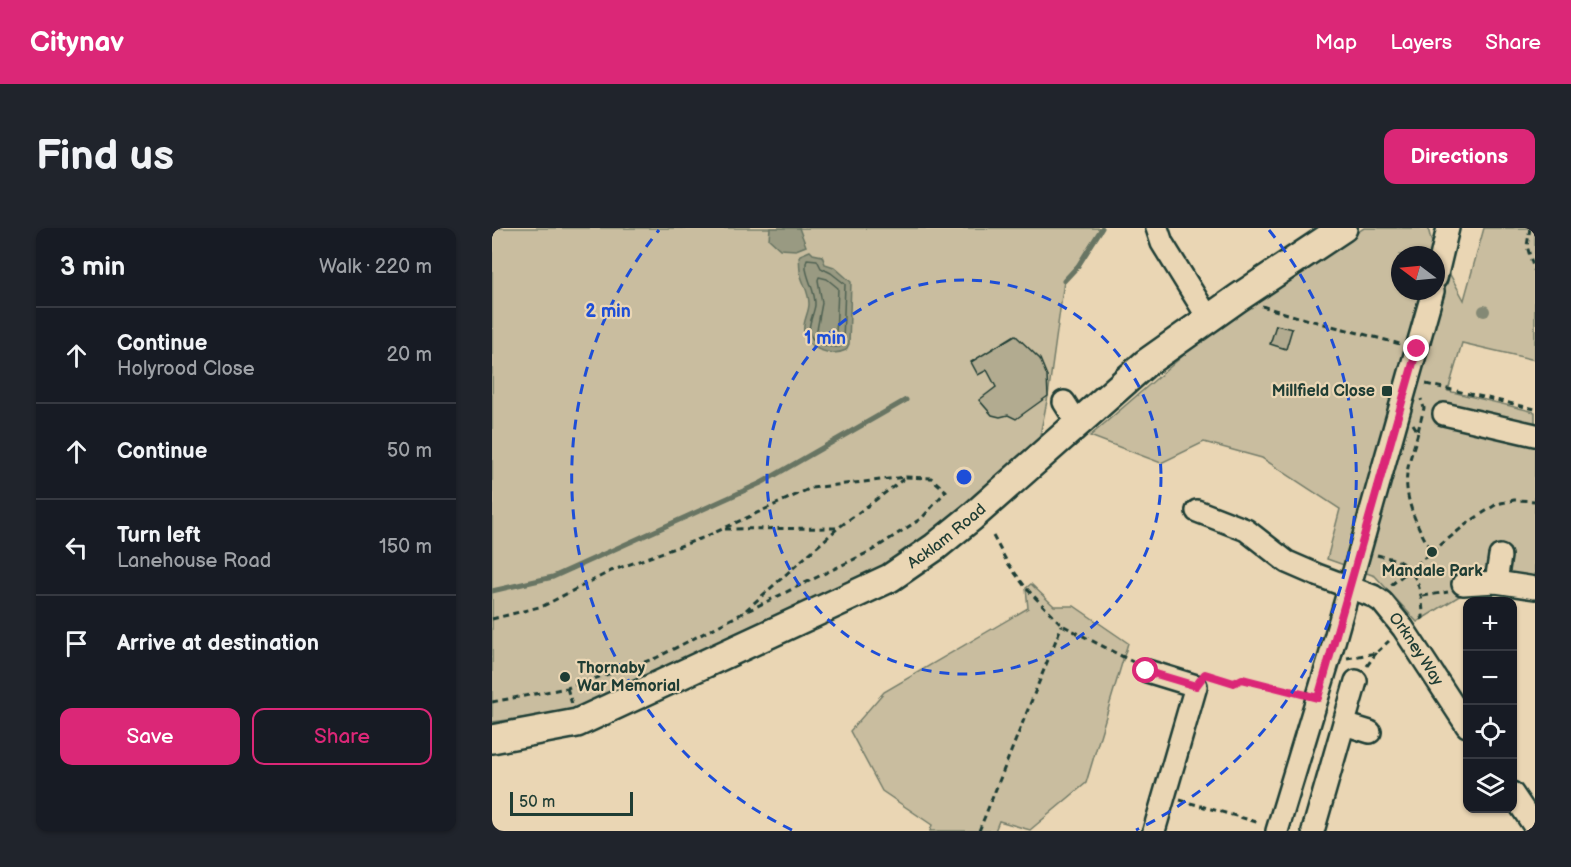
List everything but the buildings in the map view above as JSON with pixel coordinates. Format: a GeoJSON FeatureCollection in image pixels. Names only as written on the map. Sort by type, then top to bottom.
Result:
{"type":"FeatureCollection","features":[{"type":"Feature","properties":{"kind":"main road","name":"Acklam Road"},"geometry":{"type":"LineString","coordinates":[[492,739],[577,723],[890,578],[965,523],[1071,413],[1342,228]]}},
{"type":"Feature","properties":{"kind":"street"},"geometry":{"type":"LineString","coordinates":[[1158,228],[1162,243],[1209,319]]}},
{"type":"Feature","properties":{"kind":"street"},"geometry":{"type":"LineString","coordinates":[[1444,246],[1448,228]]}},
{"type":"Feature","properties":{"kind":"street"},"geometry":{"type":"LineString","coordinates":[[1278,830],[1318,698],[1430,300]]}},
{"type":"Feature","properties":{"kind":"street"},"geometry":{"type":"LineString","coordinates":[[1444,414],[1471,429],[1535,435]]}},
{"type":"Feature","properties":{"kind":"street"},"geometry":{"type":"LineString","coordinates":[[1197,511],[1246,530],[1287,562],[1349,588]]}},
{"type":"Feature","properties":{"kind":"street"},"geometry":{"type":"LineString","coordinates":[[1496,582],[1500,556]]}},
{"type":"Feature","properties":{"kind":"street"},"geometry":{"type":"LineString","coordinates":[[1463,585],[1496,582],[1535,588]]}},
{"type":"Feature","properties":{"kind":"street","name":"Orkney Way"},"geometry":{"type":"LineString","coordinates":[[1349,588],[1373,596],[1382,602],[1403,628],[1463,720]]}},
{"type":"Feature","properties":{"kind":"street"},"geometry":{"type":"LineString","coordinates":[[1146,671],[1196,686],[1154,831]]}},
{"type":"Feature","properties":{"kind":"street"},"geometry":{"type":"LineString","coordinates":[[1313,831],[1356,681]]}},
{"type":"Feature","properties":{"kind":"street"},"geometry":{"type":"LineString","coordinates":[[1344,724],[1370,732]]}},
{"type":"Feature","properties":{"kind":"street"},"geometry":{"type":"LineString","coordinates":[[1517,800],[1535,827]]}},
{"type":"Feature","properties":{"kind":"path"},"geometry":{"type":"LineString","coordinates":[[1530,228],[1527,246],[1535,273]]}},
{"type":"Feature","properties":{"kind":"path"},"geometry":{"type":"LineString","coordinates":[[1238,298],[1310,321],[1417,349]]}},
{"type":"Feature","properties":{"kind":"path"},"geometry":{"type":"LineString","coordinates":[[1408,381],[1535,409]]}},
{"type":"Feature","properties":{"kind":"path"},"geometry":{"type":"LineString","coordinates":[[1400,410],[1444,414]]}},
{"type":"Feature","properties":{"kind":"path"},"geometry":{"type":"LineString","coordinates":[[1400,410],[1418,432],[1407,473],[1407,495],[1419,531],[1432,552]]}},
{"type":"Feature","properties":{"kind":"path"},"geometry":{"type":"LineString","coordinates":[[741,614],[838,528],[906,477]]}},
{"type":"Feature","properties":{"kind":"path"},"geometry":{"type":"LineString","coordinates":[[492,619],[543,606],[612,571],[723,529],[811,488],[906,477],[931,478],[946,491],[922,518],[871,551],[656,658],[567,688],[492,702]]}},
{"type":"Feature","properties":{"kind":"path"},"geometry":{"type":"LineString","coordinates":[[1373,596],[1377,583],[1388,588],[1469,522],[1497,504],[1514,500],[1535,501]]}},
{"type":"Feature","properties":{"kind":"path"},"geometry":{"type":"LineString","coordinates":[[723,529],[838,528]]}},
{"type":"Feature","properties":{"kind":"path"},"geometry":{"type":"LineString","coordinates":[[993,536],[1007,562],[1026,588],[1062,625],[1124,656],[1146,671]]}},
{"type":"Feature","properties":{"kind":"path"},"geometry":{"type":"LineString","coordinates":[[1423,596],[1458,590],[1463,585]]}},
{"type":"Feature","properties":{"kind":"path"},"geometry":{"type":"LineString","coordinates":[[979,831],[1062,625]]}},
{"type":"Feature","properties":{"kind":"path"},"geometry":{"type":"LineString","coordinates":[[1196,686],[1205,674],[1234,683],[1242,679],[1318,698]]}},
{"type":"Feature","properties":{"kind":"path"},"geometry":{"type":"LineString","coordinates":[[1164,795],[1278,830]]}},
{"type":"Feature","properties":{"kind":"shaded area"},"geometry":{"type":"Polygon","coordinates":[[[492,228],[1102,228],[1078,266],[1064,281],[1048,396],[1037,450],[973,506],[884,570],[568,712],[492,722],[492,228]]]}},
{"type":"Feature","properties":{"kind":"shaded area"},"geometry":{"type":"Polygon","coordinates":[[[1364,228],[1428,228],[1434,246],[1391,246],[1391,300],[1445,300],[1445,265],[1464,300],[1484,228],[1535,228],[1535,360],[1462,343],[1448,391],[1535,412],[1535,585],[1487,579],[1417,622],[1375,576],[1327,559],[1340,509],[1262,458],[1204,442],[1161,463],[1090,436],[1229,316],[1364,228]]]}},
{"type":"Feature","properties":{"kind":"shaded area"},"geometry":{"type":"Polygon","coordinates":[[[1031,584],[1054,606],[1074,606],[1128,643],[1086,783],[1030,830],[999,821],[995,831],[930,831],[932,825],[882,791],[850,731],[884,692],[1028,608],[1026,588],[1031,584]]]}},
{"type":"Feature","properties":{"kind":"water"},"geometry":{"type":"Polygon","coordinates":[[[770,228],[799,228],[806,246],[796,250],[780,249],[769,239],[770,228]]]}},
{"type":"Feature","properties":{"kind":"water"},"geometry":{"type":"Polygon","coordinates":[[[810,251],[822,256],[825,264],[834,267],[851,282],[849,344],[846,350],[840,352],[827,352],[815,347],[806,338],[804,332],[809,300],[800,274],[799,257],[810,251]]]}},
{"type":"Feature","properties":{"kind":"waterway"},"geometry":{"type":"LineString","coordinates":[[1064,281],[1078,266],[1102,228]]}},
{"type":"Feature","properties":{"kind":"waterway"},"geometry":{"type":"LineString","coordinates":[[492,591],[553,577],[761,483],[906,400]]}},
{"type":"Feature","properties":{"kind":"place","name":"Millfield Close"},"geometry":{"type":"Point","coordinates":[1387,391]}},
{"type":"Feature","properties":{"kind":"place","name":"Mandale Park"},"geometry":{"type":"Point","coordinates":[1432,552]}},
{"type":"Feature","properties":{"kind":"place","name":"Thornaby War Memorial"},"geometry":{"type":"Point","coordinates":[565,677]}},
{"type":"Feature","properties":{"kind":"route"},"geometry":{"type":"LineString","coordinates":[[1146,671],[1196,686],[1205,674],[1234,683],[1242,679],[1318,698],[1417,349]]}}]}
